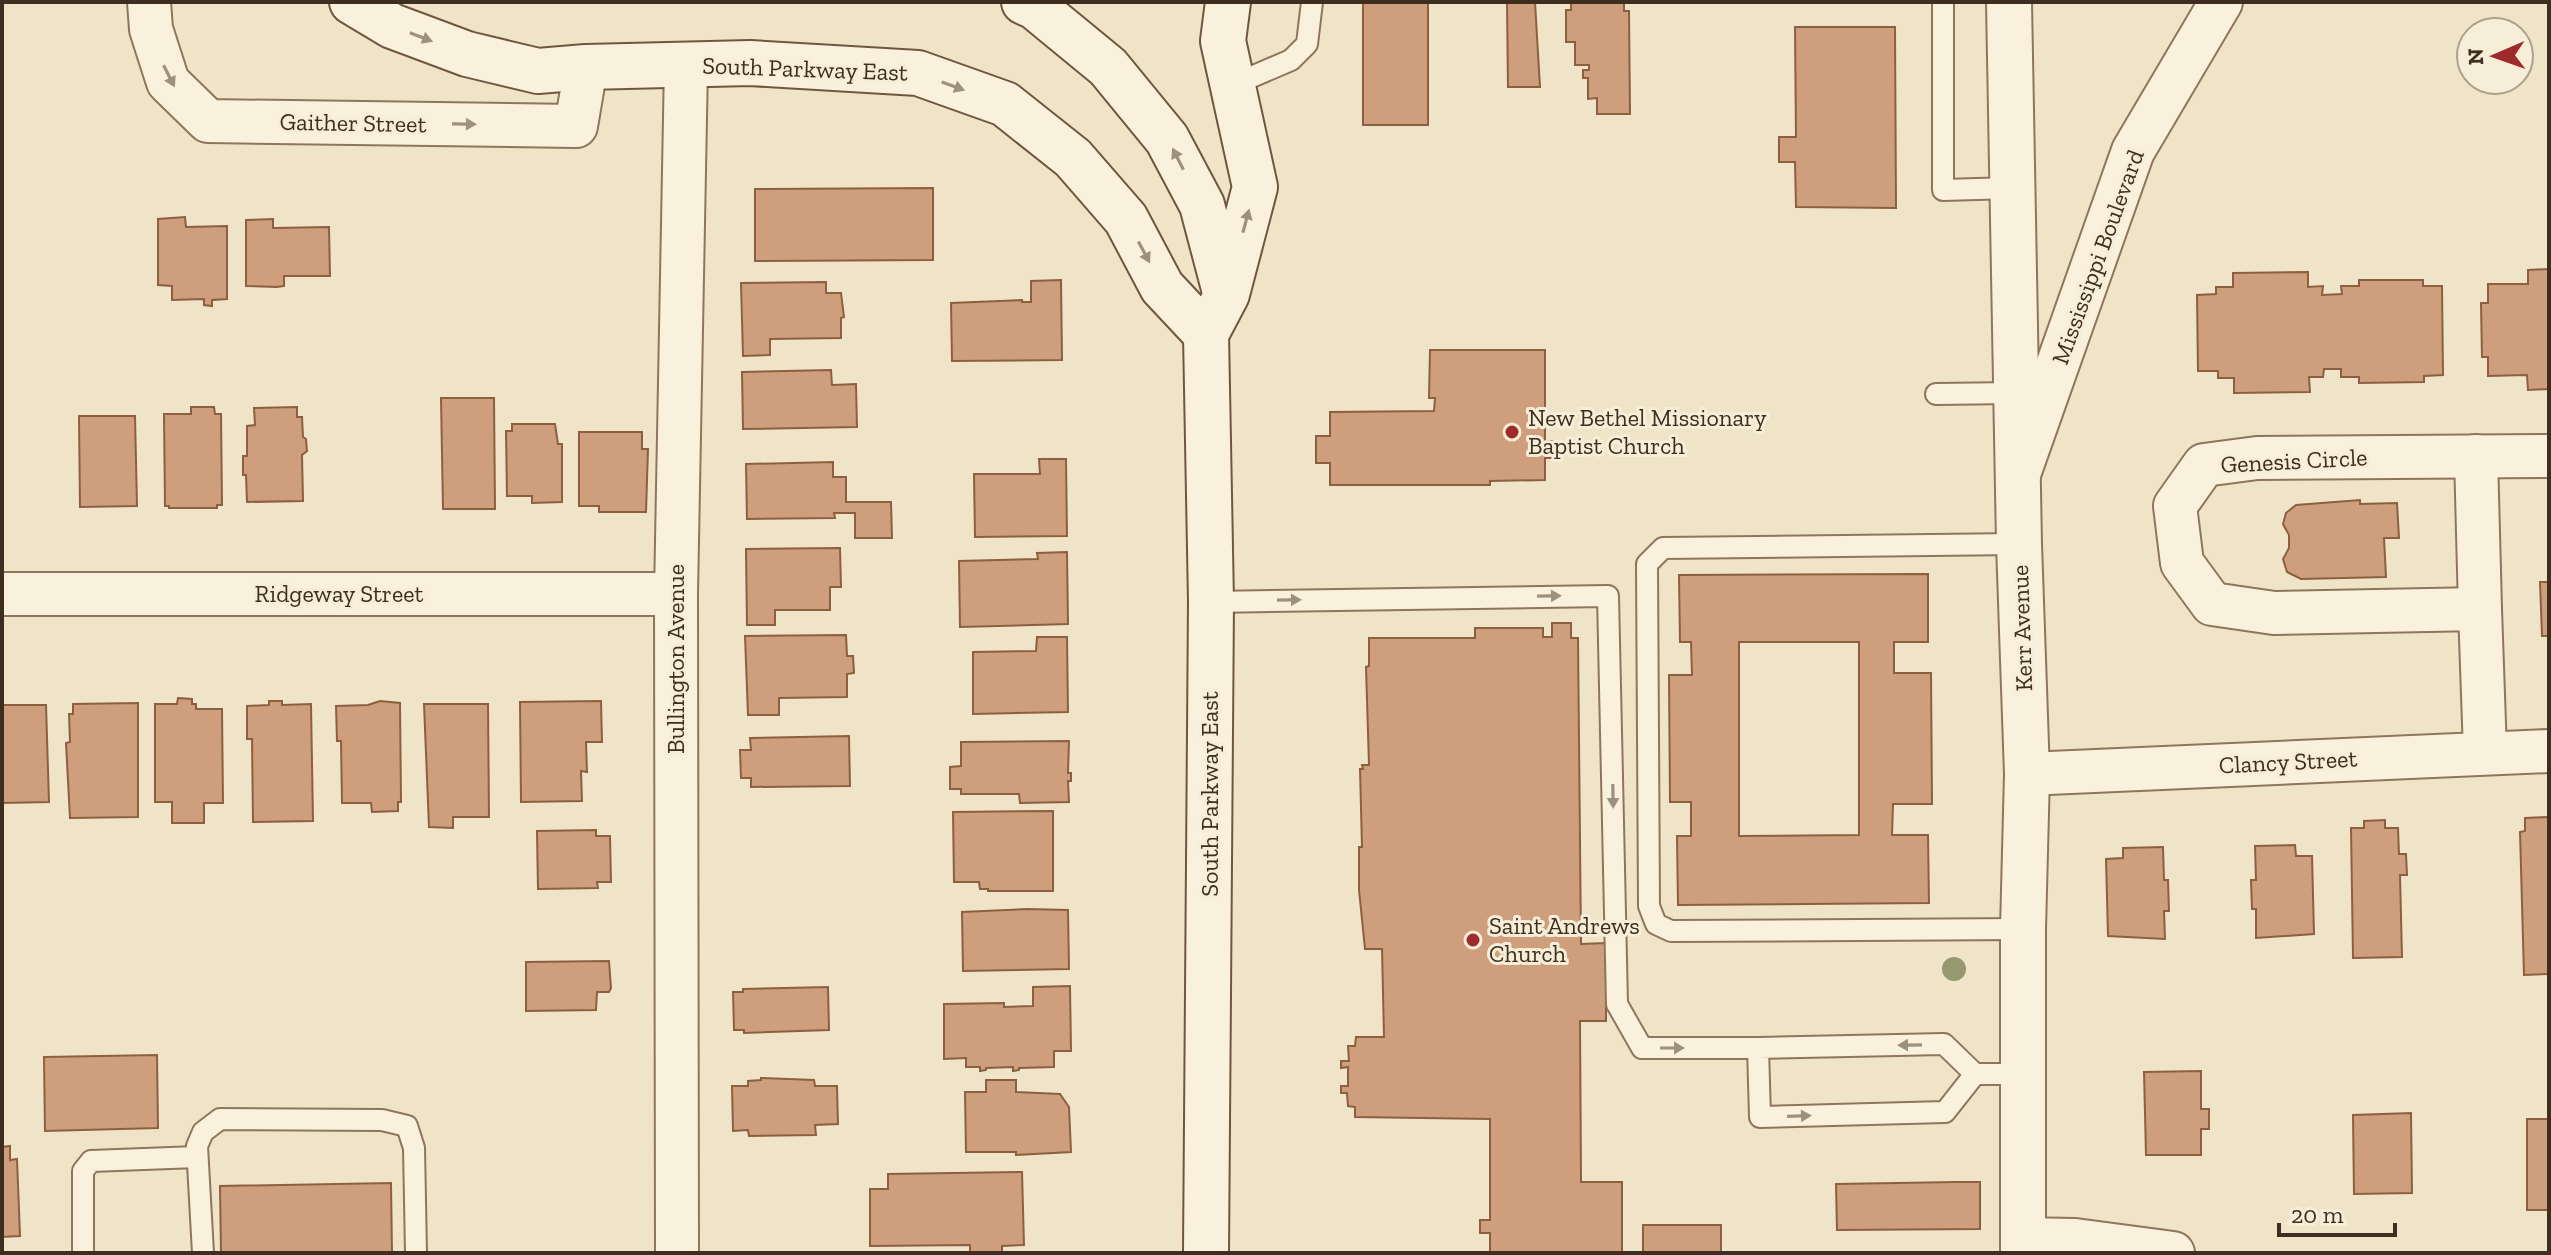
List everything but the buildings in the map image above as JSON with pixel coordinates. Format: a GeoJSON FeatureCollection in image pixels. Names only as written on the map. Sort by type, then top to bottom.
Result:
{"type":"FeatureCollection","features":[{"type":"Feature","properties":{"kind":"main road","name":"South Parkway East"},"geometry":{"type":"LineString","coordinates":[[352,2],[392,26],[467,54],[538,71],[750,63],[918,73],[1005,104],[1073,158],[1091,178],[1126,219],[1162,287],[1206,334]]}},
{"type":"Feature","properties":{"kind":"main road"},"geometry":{"type":"LineString","coordinates":[[1024,2],[1035,7],[1108,67],[1167,139],[1202,205],[1226,296]]}},
{"type":"Feature","properties":{"kind":"main road","name":"South Parkway East"},"geometry":{"type":"LineString","coordinates":[[1206,1253],[1211,602],[1206,334],[1226,296],[1255,187],[1223,41],[1228,2]]}},
{"type":"Feature","properties":{"kind":"main road","name":"Kerr Avenue"},"geometry":{"type":"LineString","coordinates":[[2009,2],[2015,393],[2027,774],[2023,929],[2023,1246]]}},
{"type":"Feature","properties":{"kind":"street","name":"Gaither Street"},"geometry":{"type":"LineString","coordinates":[[149,2],[151,29],[168,82],[208,121],[576,126],[586,67]]}},
{"type":"Feature","properties":{"kind":"street","name":"Mississippi Boulevard"},"geometry":{"type":"LineString","coordinates":[[2018,479],[2133,151],[2221,2]]}},
{"type":"Feature","properties":{"kind":"street","name":"Bullington Avenue"},"geometry":{"type":"LineString","coordinates":[[677,1253],[676,594],[686,65]]}},
{"type":"Feature","properties":{"kind":"street"},"geometry":{"type":"LineString","coordinates":[[2476,456],[2485,752]]}},
{"type":"Feature","properties":{"kind":"street","name":"Genesis Circle"},"geometry":{"type":"LineString","coordinates":[[2480,609],[2274,613],[2212,604],[2182,563],[2175,506],[2204,465],[2257,458],[2549,456]]}},
{"type":"Feature","properties":{"kind":"street","name":"Ridgeway Street"},"geometry":{"type":"LineString","coordinates":[[2,594],[676,594]]}},
{"type":"Feature","properties":{"kind":"street","name":"Clancy Street"},"geometry":{"type":"LineString","coordinates":[[2027,774],[2549,751]]}},
{"type":"Feature","properties":{"kind":"street"},"geometry":{"type":"LineString","coordinates":[[2023,1246],[2075,1240],[2173,1253]]}},
{"type":"Feature","properties":{"kind":"lane"},"geometry":{"type":"LineString","coordinates":[[1233,85],[1291,60],[1307,44],[1312,2]]}},
{"type":"Feature","properties":{"kind":"lane"},"geometry":{"type":"LineString","coordinates":[[1943,2],[1943,190],[2012,188]]}},
{"type":"Feature","properties":{"kind":"lane"},"geometry":{"type":"LineString","coordinates":[[1936,394],[2015,393]]}},
{"type":"Feature","properties":{"kind":"lane"},"geometry":{"type":"LineString","coordinates":[[2019,544],[1663,548],[1647,564],[1649,906],[1656,924],[1671,931],[2023,929]]}},
{"type":"Feature","properties":{"kind":"lane"},"geometry":{"type":"LineString","coordinates":[[1211,602],[1608,596],[1617,1004],[1642,1048],[1944,1044],[1975,1074],[2023,1074]]}},
{"type":"Feature","properties":{"kind":"lane"},"geometry":{"type":"LineString","coordinates":[[1758,1048],[1760,1117],[1945,1112],[1975,1074]]}},
{"type":"Feature","properties":{"kind":"lane"},"geometry":{"type":"LineString","coordinates":[[203,1253],[197,1146],[203,1132],[220,1119],[382,1120],[407,1126],[414,1148],[416,1253]]}},
{"type":"Feature","properties":{"kind":"lane"},"geometry":{"type":"LineString","coordinates":[[83,1253],[83,1171],[91,1161],[197,1157]]}},
{"type":"Feature","properties":{"kind":"place","name":"New Bethel Missionary Baptist Church"},"geometry":{"type":"Point","coordinates":[1512,432]}},
{"type":"Feature","properties":{"kind":"place","name":"Saint Andrews Church"},"geometry":{"type":"Point","coordinates":[1473,940]}}]}
